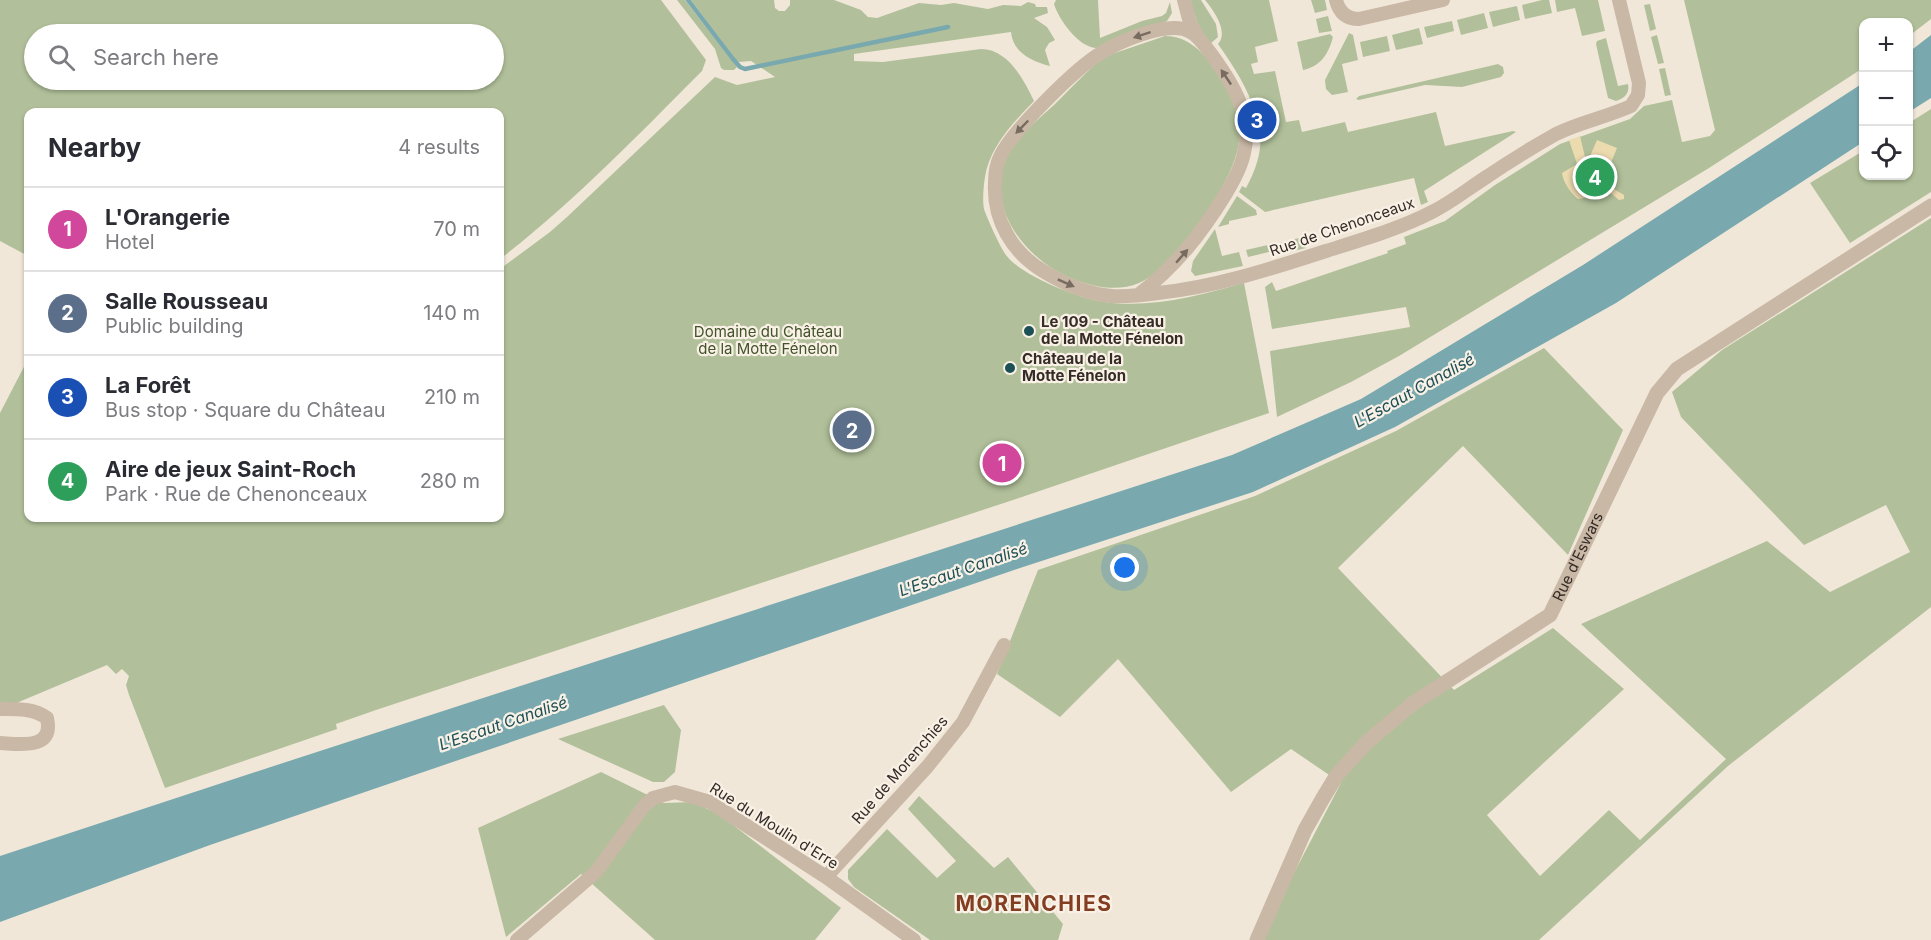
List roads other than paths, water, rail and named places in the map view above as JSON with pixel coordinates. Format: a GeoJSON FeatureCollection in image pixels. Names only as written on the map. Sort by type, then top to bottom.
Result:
{"type":"FeatureCollection","features":[{"type":"Feature","properties":{"kind":"street"},"geometry":{"type":"LineString","coordinates":[[1138,295],[1168,271],[1197,237],[1227,191],[1243,157],[1246,128],[1238,98],[1228,79],[1197,37],[1184,0]]}},
{"type":"Feature","properties":{"kind":"street"},"geometry":{"type":"LineString","coordinates":[[1336,0],[1341,12],[1353,19],[1387,6],[1443,0]]}},
{"type":"Feature","properties":{"kind":"street","name":"Rue de Chenonceaux"},"geometry":{"type":"LineString","coordinates":[[1197,37],[1182,28],[1163,29],[1128,40],[1095,57],[1084,65],[1016,133],[1003,150],[996,168],[994,190],[998,216],[1007,235],[1025,258],[1048,274],[1081,289],[1114,296],[1138,295],[1200,287],[1236,279],[1410,222],[1446,205],[1491,174],[1556,135],[1626,108],[1636,100],[1639,83],[1619,0]]}},
{"type":"Feature","properties":{"kind":"street","name":"Rue d'Eswars"},"geometry":{"type":"LineString","coordinates":[[1257,940],[1305,830],[1337,775],[1366,742],[1412,704],[1550,615],[1657,393],[1677,369],[1931,206]]}},
{"type":"Feature","properties":{"kind":"street","name":"Rue de Morenchies"},"geometry":{"type":"LineString","coordinates":[[826,877],[927,767],[963,722],[1004,645]]}},
{"type":"Feature","properties":{"kind":"street"},"geometry":{"type":"LineString","coordinates":[[0,708],[31,710],[41,714],[46,718],[48,732],[38,742],[0,743]]}},
{"type":"Feature","properties":{"kind":"street","name":"Rue du Moulin d'Erre"},"geometry":{"type":"LineString","coordinates":[[517,940],[596,872],[653,798],[675,792],[710,802],[826,877],[914,940]]}},
{"type":"Feature","properties":{"kind":"water"},"geometry":{"type":"Polygon","coordinates":[[[1931,35],[1931,98],[1913,109],[1913,72],[1913,49],[1931,35]]]}},
{"type":"Feature","properties":{"kind":"water","name":"L'Escaut Canalisé"},"geometry":{"type":"Polygon","coordinates":[[[1859,86],[1859,145],[1616,303],[1395,427],[1253,492],[1017,569],[210,845],[0,922],[0,856],[1232,455],[1361,399],[1583,265],[1859,86]]]}},
{"type":"Feature","properties":{"kind":"waterway"},"geometry":{"type":"LineString","coordinates":[[688,0],[733,59],[745,69],[948,27]]}},
{"type":"Feature","properties":{"kind":"place","name":"La Forêt"},"geometry":{"type":"Point","coordinates":[1257,120]}},
{"type":"Feature","properties":{"kind":"place","name":"Aire de jeux Saint-Roch"},"geometry":{"type":"Point","coordinates":[1595,177]}},
{"type":"Feature","properties":{"kind":"place","name":"Le 109 - Château de la Motte Fénelon"},"geometry":{"type":"Point","coordinates":[1029,331]}},
{"type":"Feature","properties":{"kind":"place","name":"Château de la Motte Fénelon"},"geometry":{"type":"Point","coordinates":[1010,368]}},
{"type":"Feature","properties":{"kind":"place","name":"Salle Rousseau"},"geometry":{"type":"Point","coordinates":[852,430]}},
{"type":"Feature","properties":{"kind":"place","name":"L'Orangerie"},"geometry":{"type":"Point","coordinates":[1002,463]}},
{"type":"Feature","properties":{"kind":"district","name":"MORENCHIES"},"geometry":{"type":"Point","coordinates":[1034,904]}},
{"type":"Feature","properties":{"kind":"park label","name":"Domaine du Château de la Motte Fénelon"},"geometry":{"type":"Point","coordinates":[768,340]}}]}
